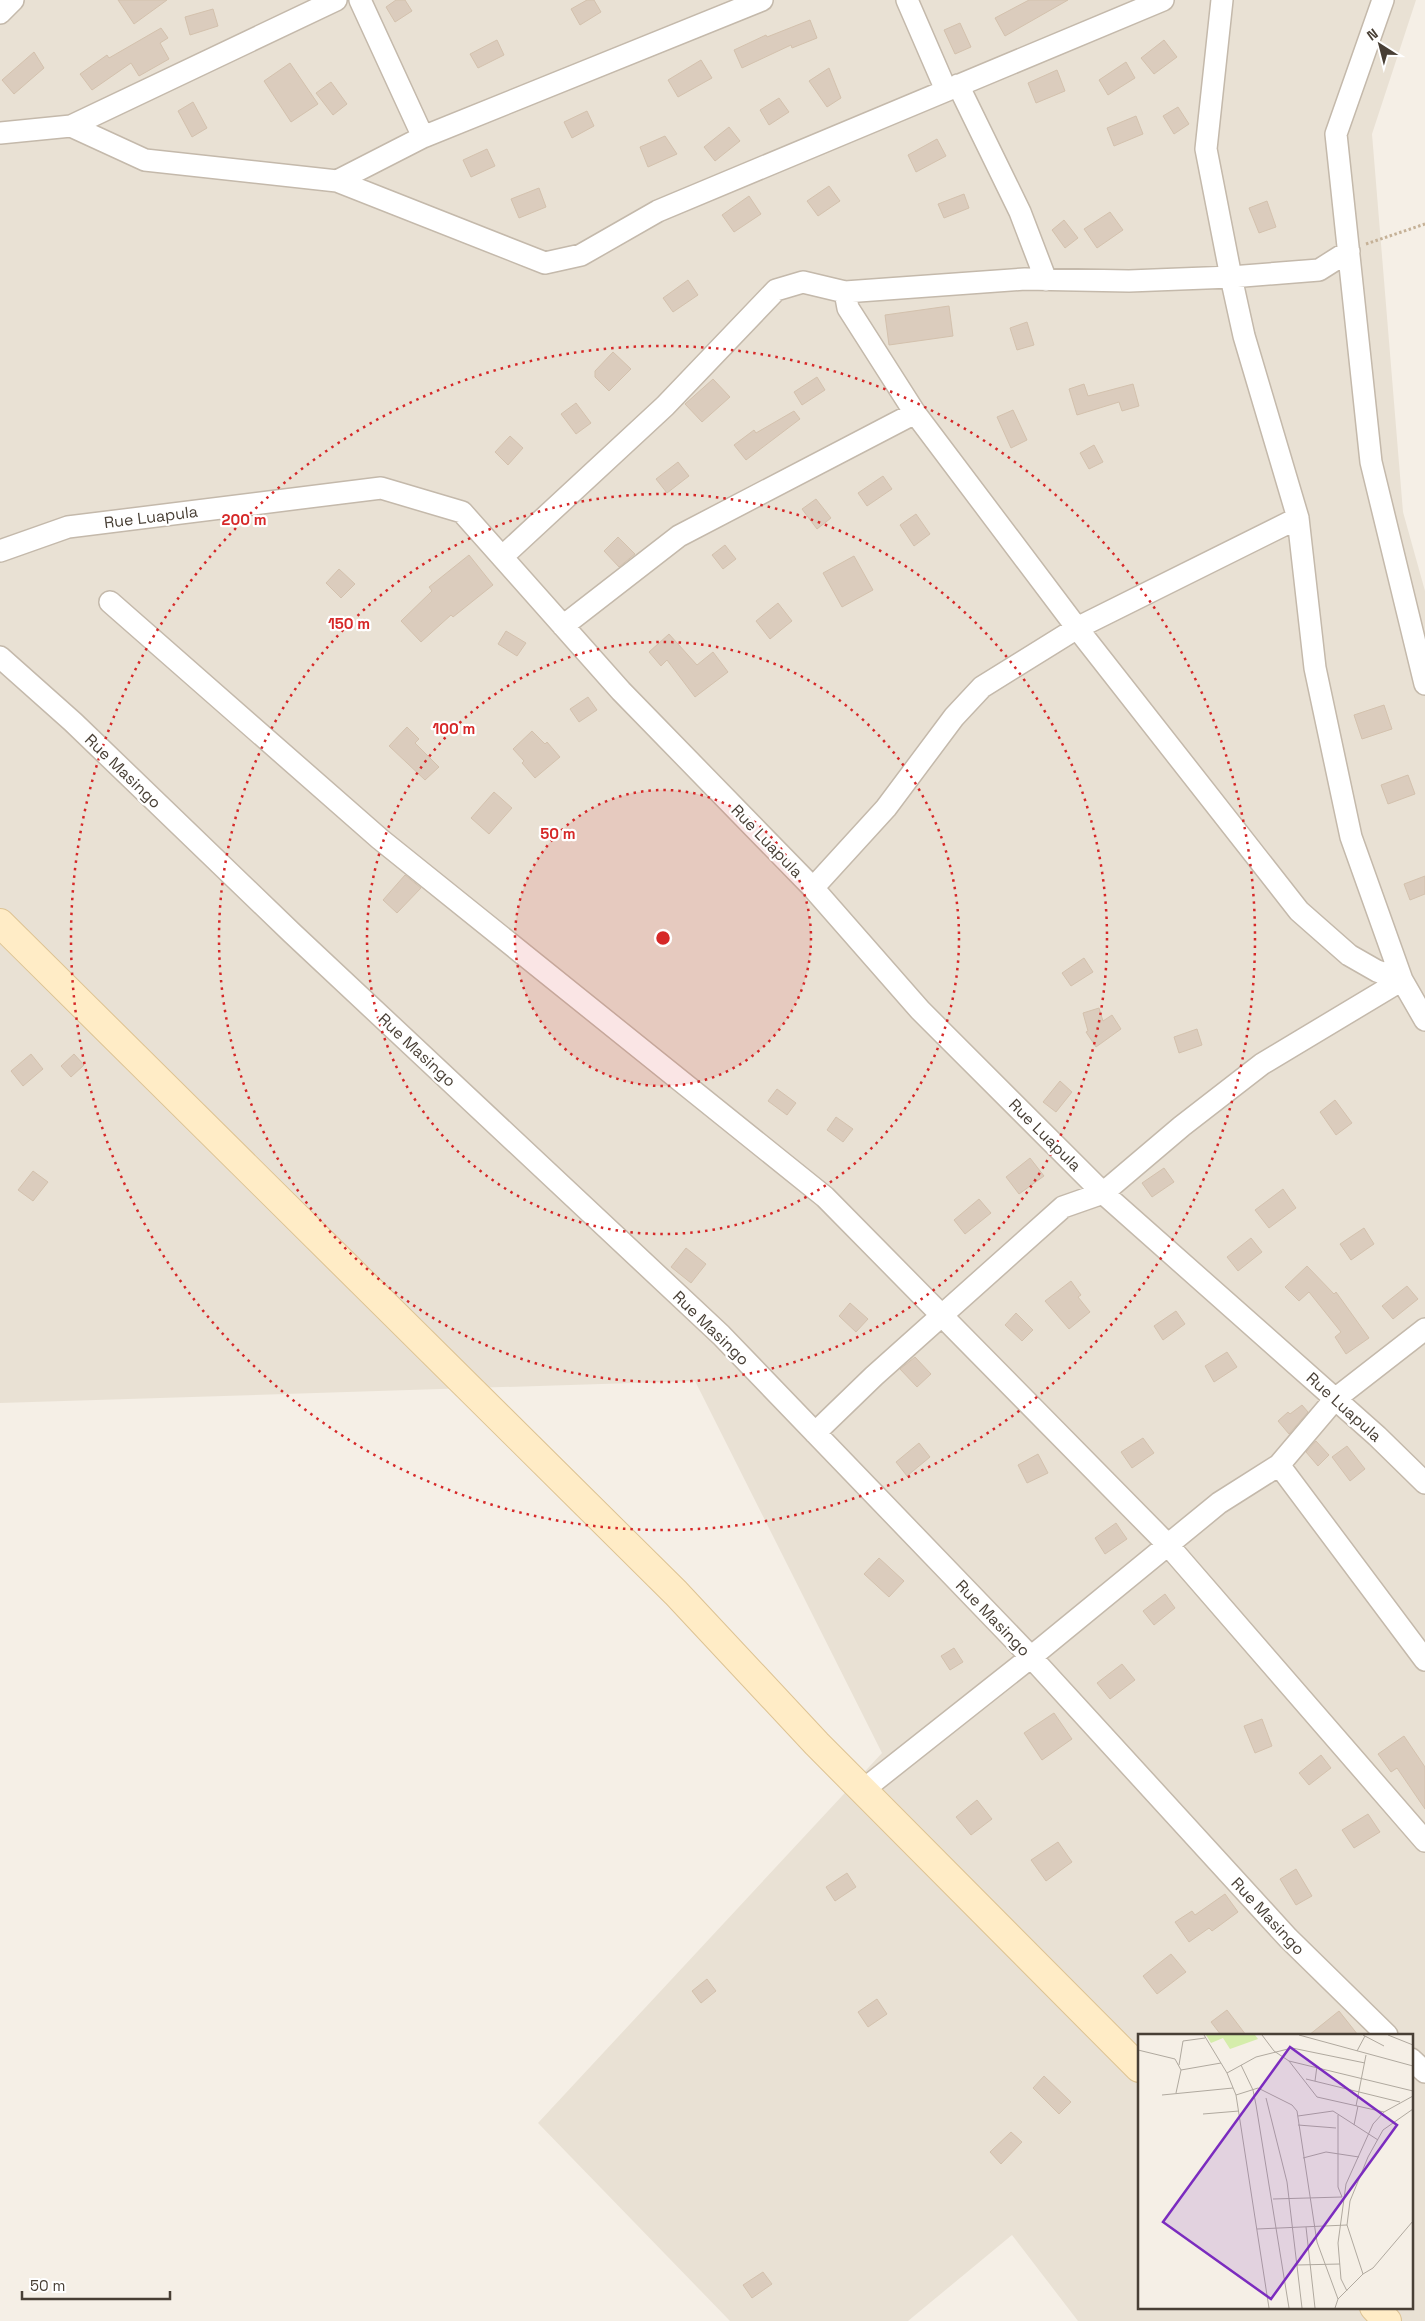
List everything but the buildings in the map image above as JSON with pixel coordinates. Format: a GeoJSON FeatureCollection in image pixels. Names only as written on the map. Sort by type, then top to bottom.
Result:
{"type":"FeatureCollection","features":[{"type":"Feature","properties":{"kind":"main road"},"geometry":{"type":"LineString","coordinates":[[0,924],[676,1592],[817,1744],[1138,2067]]}},
{"type":"Feature","properties":{"kind":"main road"},"geometry":{"type":"LineString","coordinates":[[1375,2308],[1387,2321]]}},
{"type":"Feature","properties":{"kind":"street"},"geometry":{"type":"LineString","coordinates":[[0,13],[13,0]]}},
{"type":"Feature","properties":{"kind":"street"},"geometry":{"type":"LineString","coordinates":[[0,133],[71,126],[336,0]]}},
{"type":"Feature","properties":{"kind":"street"},"geometry":{"type":"LineString","coordinates":[[360,0],[423,137]]}},
{"type":"Feature","properties":{"kind":"street"},"geometry":{"type":"LineString","coordinates":[[337,181],[423,137],[762,0]]}},
{"type":"Feature","properties":{"kind":"street"},"geometry":{"type":"LineString","coordinates":[[907,0],[1020,212],[1046,280]]}},
{"type":"Feature","properties":{"kind":"street"},"geometry":{"type":"LineString","coordinates":[[71,126],[145,160],[337,181],[545,263],[581,255],[658,211],[1163,0]]}},
{"type":"Feature","properties":{"kind":"street"},"geometry":{"type":"LineString","coordinates":[[1222,0],[1206,149],[1231,276],[1244,336],[1298,518],[1315,668],[1351,837],[1402,980],[1425,1020]]}},
{"type":"Feature","properties":{"kind":"street"},"geometry":{"type":"LineString","coordinates":[[1383,0],[1336,134],[1371,462],[1425,684]]}},
{"type":"Feature","properties":{"kind":"street"},"geometry":{"type":"LineString","coordinates":[[502,557],[665,406],[776,290],[803,282],[845,292],[1025,279],[1129,282],[1231,276],[1319,270],[1349,251]]}},
{"type":"Feature","properties":{"kind":"street"},"geometry":{"type":"LineString","coordinates":[[845,292],[848,308],[915,413],[1077,628],[1299,911],[1349,955],[1377,972],[1402,980]]}},
{"type":"Feature","properties":{"kind":"street"},"geometry":{"type":"LineString","coordinates":[[563,626],[679,536],[915,413]]}},
{"type":"Feature","properties":{"kind":"street","name":"Rue Luapula"},"geometry":{"type":"LineString","coordinates":[[0,551],[68,527],[381,488],[462,512],[621,691],[812,888],[920,1010],[1103,1193],[1335,1399],[1425,1483]]}},
{"type":"Feature","properties":{"kind":"street"},"geometry":{"type":"LineString","coordinates":[[812,888],[886,808],[954,717],[982,687],[1077,628],[1298,518]]}},
{"type":"Feature","properties":{"kind":"street"},"geometry":{"type":"LineString","coordinates":[[110,602],[380,839],[825,1197],[1168,1545],[1425,1841]]}},
{"type":"Feature","properties":{"kind":"street","name":"Rue Masingo"},"geometry":{"type":"LineString","coordinates":[[0,657],[73,722],[299,940],[721,1335],[1031,1657],[1288,1938],[1386,2034]]}},
{"type":"Feature","properties":{"kind":"street"},"geometry":{"type":"LineString","coordinates":[[815,1433],[874,1376],[1063,1207],[1103,1193],[1182,1126],[1262,1064],[1402,980]]}},
{"type":"Feature","properties":{"kind":"street"},"geometry":{"type":"LineString","coordinates":[[863,1790],[1031,1657],[1219,1503],[1279,1466],[1335,1399],[1425,1329]]}},
{"type":"Feature","properties":{"kind":"street"},"geometry":{"type":"LineString","coordinates":[[1279,1466],[1425,1660]]}},
{"type":"Feature","properties":{"kind":"street"},"geometry":{"type":"LineString","coordinates":[[1412,2060],[1425,2072]]}},
{"type":"Feature","properties":{"kind":"path"},"geometry":{"type":"LineString","coordinates":[[1349,251],[1380,237],[1425,224]]}},
{"type":"Feature","properties":{"kind":"shaded area"},"geometry":{"type":"Polygon","coordinates":[[[0,0],[1416,0],[1372,134],[1403,512],[1425,591],[1425,2321],[1078,2321],[1012,2235],[908,2321],[730,2321],[538,2123],[882,1753],[695,1381],[0,1403],[0,0]]]}}]}
